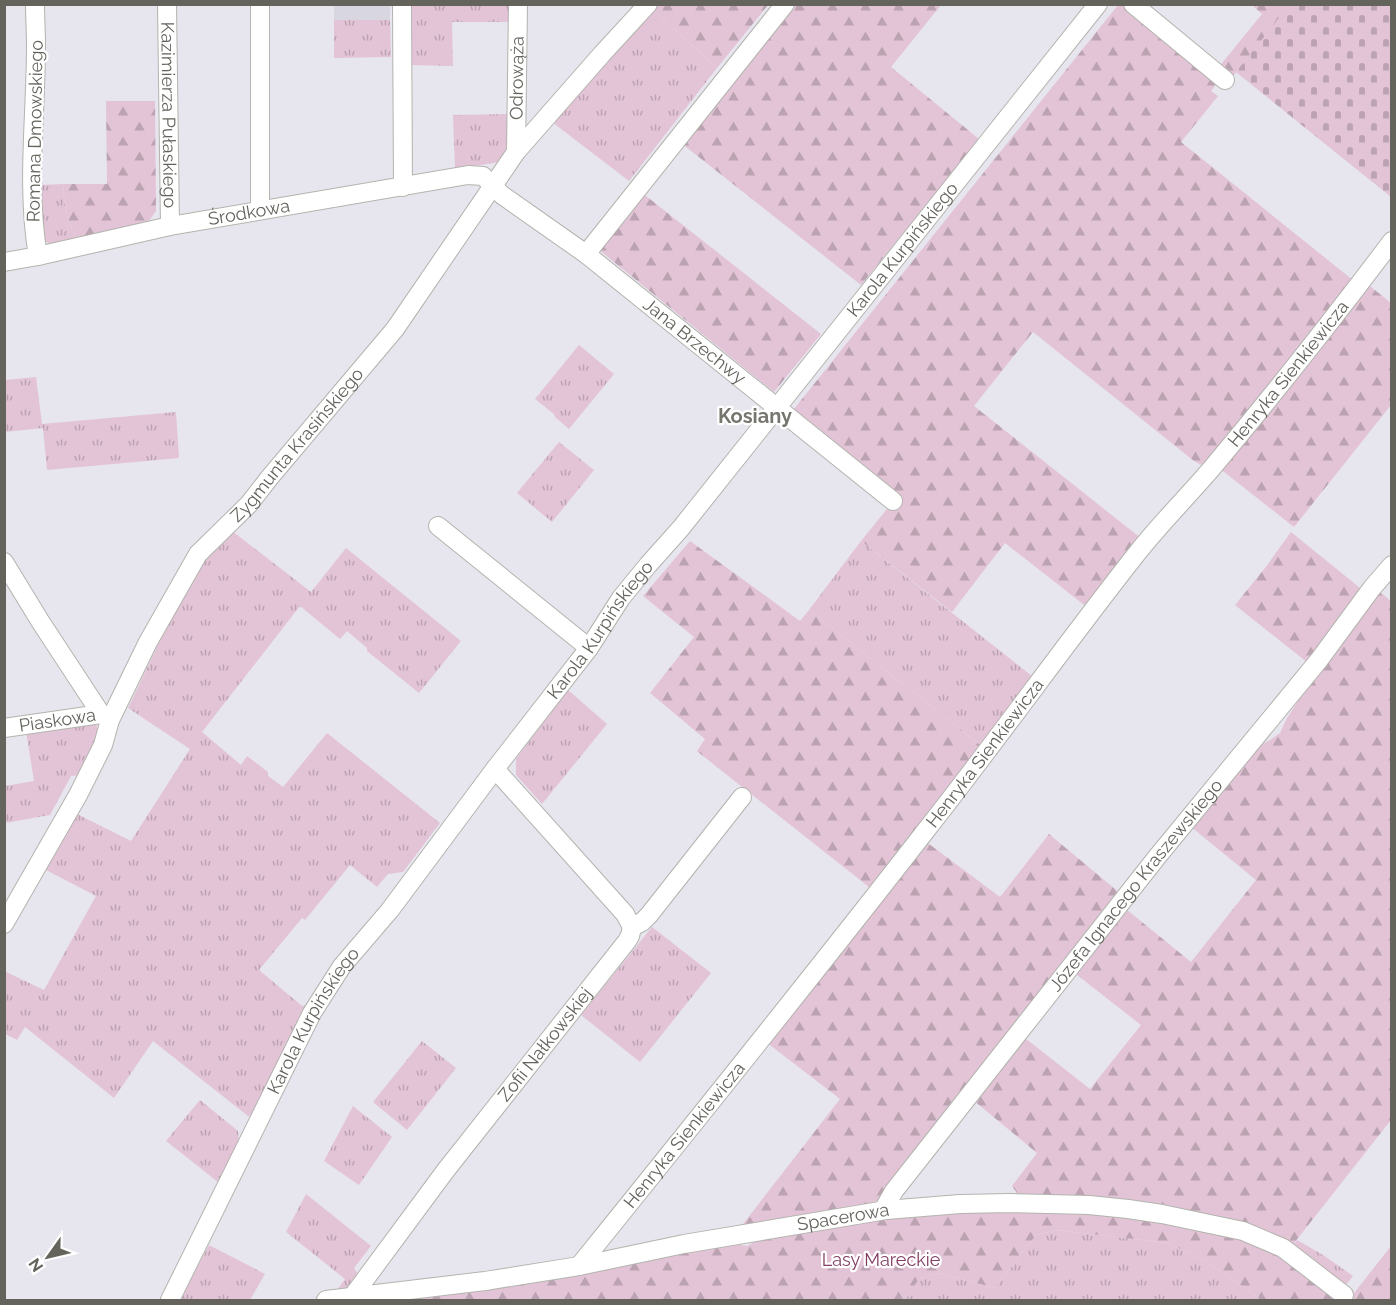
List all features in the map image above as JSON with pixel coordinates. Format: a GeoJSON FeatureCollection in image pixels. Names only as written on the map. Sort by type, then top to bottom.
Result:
{"type":"FeatureCollection","features":[{"type":"Feature","properties":{"kind":"street","name":"Romana Dmowskiego"},"geometry":{"type":"LineString","coordinates":[[35,4],[36,46],[32,158],[34,234],[38,256]]}},
{"type":"Feature","properties":{"kind":"street","name":"Kazimierza Pułaskiego"},"geometry":{"type":"LineString","coordinates":[[167,4],[170,226]]}},
{"type":"Feature","properties":{"kind":"street"},"geometry":{"type":"LineString","coordinates":[[260,4],[260,210]]}},
{"type":"Feature","properties":{"kind":"street"},"geometry":{"type":"LineString","coordinates":[[402,4],[403,187]]}},
{"type":"Feature","properties":{"kind":"street","name":"Odrowąża"},"geometry":{"type":"LineString","coordinates":[[516,152],[518,4]]}},
{"type":"Feature","properties":{"kind":"street","name":"Zygmunta Krasińskiego"},"geometry":{"type":"LineString","coordinates":[[4,924],[78,795],[103,745],[105,717],[198,554],[249,504],[395,328],[516,152],[648,4]]}},
{"type":"Feature","properties":{"kind":"street"},"geometry":{"type":"LineString","coordinates":[[586,254],[784,4]]}},
{"type":"Feature","properties":{"kind":"street","name":"Karola Kurpińskiego"},"geometry":{"type":"LineString","coordinates":[[170,1300],[312,1013],[342,966],[390,910],[589,648],[621,598],[681,528],[1098,4]]}},
{"type":"Feature","properties":{"kind":"street"},"geometry":{"type":"LineString","coordinates":[[1132,4],[1225,80]]}},
{"type":"Feature","properties":{"kind":"street","name":"Środkowa"},"geometry":{"type":"LineString","coordinates":[[4,262],[170,226],[477,175],[483,176],[493,186]]}},
{"type":"Feature","properties":{"kind":"street","name":"Jana Brzechwy"},"geometry":{"type":"LineString","coordinates":[[493,186],[502,195],[586,254],[893,501]]}},
{"type":"Feature","properties":{"kind":"street","name":"Henryka Sienkiewicza"},"geometry":{"type":"LineString","coordinates":[[579,1266],[922,836],[1069,640],[1142,548],[1262,406],[1392,241]]}},
{"type":"Feature","properties":{"kind":"street"},"geometry":{"type":"LineString","coordinates":[[438,526],[589,648]]}},
{"type":"Feature","properties":{"kind":"street"},"geometry":{"type":"LineString","coordinates":[[4,562],[40,621],[105,717]]}},
{"type":"Feature","properties":{"kind":"street","name":"Józefa Ignacego Kraszewskiego"},"geometry":{"type":"LineString","coordinates":[[886,1210],[886,1205],[894,1191],[1156,857],[1319,660],[1372,588],[1392,565]]}},
{"type":"Feature","properties":{"kind":"street","name":"Piaskowa"},"geometry":{"type":"LineString","coordinates":[[4,728],[105,717]]}},
{"type":"Feature","properties":{"kind":"street"},"geometry":{"type":"LineString","coordinates":[[495,769],[625,914],[632,927]]}},
{"type":"Feature","properties":{"kind":"street","name":"Zofii Nałkowskiej"},"geometry":{"type":"LineString","coordinates":[[352,1297],[446,1170],[627,941],[632,927],[649,915],[742,797]]}},
{"type":"Feature","properties":{"kind":"street","name":"Spacerowa"},"geometry":{"type":"LineString","coordinates":[[326,1300],[485,1281],[579,1266],[695,1242],[886,1210],[960,1204],[1010,1203],[1089,1205],[1162,1214],[1243,1231],[1283,1248],[1344,1295]]}},
{"type":"Feature","properties":{"kind":"shaded area"},"geometry":{"type":"Polygon","coordinates":[[[334,5],[390,5],[390,20],[334,20],[334,5]]]}},
{"type":"Feature","properties":{"kind":"green space"},"geometry":{"type":"Polygon","coordinates":[[[656,4],[768,5],[717,68],[652,9],[656,4]]]}},
{"type":"Feature","properties":{"kind":"green space"},"geometry":{"type":"Polygon","coordinates":[[[791,4],[941,5],[891,67],[979,139],[861,285],[681,143],[791,4]]]}},
{"type":"Feature","properties":{"kind":"green space"},"geometry":{"type":"Polygon","coordinates":[[[1290,4],[1391,5],[1391,197],[1236,72],[1290,4]]]}},
{"type":"Feature","properties":{"kind":"green space"},"geometry":{"type":"Polygon","coordinates":[[[408,5],[509,5],[510,22],[452,22],[453,66],[409,65],[408,5]]]}},
{"type":"Feature","properties":{"kind":"green space"},"geometry":{"type":"Polygon","coordinates":[[[1118,5],[1125,5],[1219,80],[1211,91],[1218,96],[1181,142],[1354,281],[1207,468],[1194,461],[1033,332],[974,406],[1142,539],[1088,608],[1005,543],[952,612],[861,541],[887,509],[880,501],[890,487],[794,409],[1118,5]]]}},
{"type":"Feature","properties":{"kind":"green space"},"geometry":{"type":"Polygon","coordinates":[[[1252,5],[1290,5],[1231,79],[1218,68],[1262,14],[1252,5]]]}},
{"type":"Feature","properties":{"kind":"green space"},"geometry":{"type":"Polygon","coordinates":[[[652,9],[717,68],[629,181],[552,122],[652,9]]]}},
{"type":"Feature","properties":{"kind":"green space"},"geometry":{"type":"Polygon","coordinates":[[[334,20],[390,20],[391,57],[334,58],[334,20]]]}},
{"type":"Feature","properties":{"kind":"green space"},"geometry":{"type":"Polygon","coordinates":[[[106,101],[155,101],[156,211],[146,225],[79,240],[68,220],[63,184],[107,184],[106,101]]]}},
{"type":"Feature","properties":{"kind":"green space"},"geometry":{"type":"Polygon","coordinates":[[[510,114],[511,138],[500,162],[455,169],[453,115],[510,114]]]}},
{"type":"Feature","properties":{"kind":"green space"},"geometry":{"type":"Polygon","coordinates":[[[63,184],[68,220],[79,240],[52,246],[42,238],[41,185],[63,184]]]}},
{"type":"Feature","properties":{"kind":"green space"},"geometry":{"type":"Polygon","coordinates":[[[641,192],[821,334],[774,392],[598,249],[641,192]]]}},
{"type":"Feature","properties":{"kind":"green space"},"geometry":{"type":"Polygon","coordinates":[[[1365,282],[1391,303],[1391,405],[1294,527],[1219,468],[1365,282]]]}},
{"type":"Feature","properties":{"kind":"green space"},"geometry":{"type":"Polygon","coordinates":[[[579,345],[614,374],[569,429],[535,399],[579,345]]]}},
{"type":"Feature","properties":{"kind":"green space"},"geometry":{"type":"Polygon","coordinates":[[[36,377],[42,424],[176,412],[179,458],[47,470],[43,428],[5,432],[5,380],[36,377]]]}},
{"type":"Feature","properties":{"kind":"green space"},"geometry":{"type":"Polygon","coordinates":[[[559,442],[594,470],[552,522],[517,493],[559,442]]]}},
{"type":"Feature","properties":{"kind":"green space"},"geometry":{"type":"Polygon","coordinates":[[[232,531],[311,592],[346,548],[461,641],[419,693],[367,651],[367,648],[347,631],[340,639],[300,606],[202,732],[241,765],[247,756],[283,787],[327,733],[440,823],[403,872],[388,874],[377,887],[350,865],[305,920],[302,918],[259,970],[302,1006],[312,1003],[254,1115],[248,1116],[153,1041],[114,1098],[25,1027],[17,1040],[5,1034],[4,971],[44,990],[96,896],[46,870],[75,813],[131,841],[190,749],[128,708],[185,588],[204,554],[232,531]]]}},
{"type":"Feature","properties":{"kind":"green space"},"geometry":{"type":"Polygon","coordinates":[[[1291,532],[1365,592],[1308,663],[1235,605],[1291,532]]]}},
{"type":"Feature","properties":{"kind":"green space"},"geometry":{"type":"Polygon","coordinates":[[[690,541],[800,621],[809,610],[984,748],[874,891],[698,752],[705,739],[650,693],[694,637],[643,596],[690,541]]]}},
{"type":"Feature","properties":{"kind":"green space"},"geometry":{"type":"Polygon","coordinates":[[[861,541],[1037,680],[984,748],[809,610],[861,541]]]}},
{"type":"Feature","properties":{"kind":"green space"},"geometry":{"type":"Polygon","coordinates":[[[1379,591],[1392,602],[1391,1120],[1291,1247],[1276,1240],[1020,1197],[1012,1186],[1037,1153],[973,1100],[1021,1035],[1090,1089],[1141,1025],[1072,971],[1126,909],[1191,962],[1256,880],[1190,826],[1253,749],[1280,733],[1313,678],[1379,591]]]}},
{"type":"Feature","properties":{"kind":"green space"},"geometry":{"type":"Polygon","coordinates":[[[568,690],[607,724],[542,804],[516,775],[516,759],[568,690]]]}},
{"type":"Feature","properties":{"kind":"green space"},"geometry":{"type":"Polygon","coordinates":[[[94,720],[100,734],[80,775],[71,776],[50,815],[5,823],[5,786],[34,781],[26,731],[94,720]]]}},
{"type":"Feature","properties":{"kind":"green space"},"geometry":{"type":"Polygon","coordinates":[[[1049,834],[1121,894],[882,1199],[870,1204],[740,1228],[840,1099],[766,1042],[925,841],[1000,897],[1049,834]]]}},
{"type":"Feature","properties":{"kind":"green space"},"geometry":{"type":"Polygon","coordinates":[[[652,927],[711,973],[640,1062],[581,1015],[652,927]]]}},
{"type":"Feature","properties":{"kind":"green space"},"geometry":{"type":"Polygon","coordinates":[[[422,1041],[456,1068],[407,1130],[373,1102],[422,1041]]]}},
{"type":"Feature","properties":{"kind":"green space"},"geometry":{"type":"Polygon","coordinates":[[[200,1100],[238,1131],[239,1142],[218,1182],[166,1141],[200,1100]]]}},
{"type":"Feature","properties":{"kind":"green space"},"geometry":{"type":"Polygon","coordinates":[[[353,1106],[392,1137],[359,1185],[324,1161],[353,1106]]]}},
{"type":"Feature","properties":{"kind":"green space"},"geometry":{"type":"Polygon","coordinates":[[[306,1194],[371,1246],[354,1268],[361,1279],[353,1287],[337,1290],[345,1279],[286,1232],[306,1194]]]}},
{"type":"Feature","properties":{"kind":"green space","name":"Lasy Mareckie"},"geometry":{"type":"Polygon","coordinates":[[[1040,1205],[1226,1231],[1290,1258],[1343,1300],[1261,1300],[1205,1261],[1168,1243],[1056,1230],[1036,1235],[995,1288],[938,1273],[919,1279],[905,1300],[403,1300],[731,1243],[747,1246],[769,1234],[975,1207],[1040,1205]]]}},
{"type":"Feature","properties":{"kind":"green space"},"geometry":{"type":"Polygon","coordinates":[[[1056,1230],[1168,1243],[1205,1261],[1261,1300],[905,1300],[919,1279],[938,1273],[995,1288],[1036,1235],[1056,1230]]]}},
{"type":"Feature","properties":{"kind":"green space"},"geometry":{"type":"Polygon","coordinates":[[[1297,1240],[1353,1276],[1342,1290],[1291,1247],[1297,1240]]]}},
{"type":"Feature","properties":{"kind":"green space"},"geometry":{"type":"Polygon","coordinates":[[[209,1245],[265,1274],[250,1300],[180,1300],[209,1245]]]}},
{"type":"Feature","properties":{"kind":"green space"},"geometry":{"type":"Polygon","coordinates":[[[1391,1246],[1391,1300],[1355,1300],[1351,1297],[1391,1246]]]}},
{"type":"Feature","properties":{"kind":"district","name":"Kosiany"},"geometry":{"type":"Point","coordinates":[755,416]}}]}
